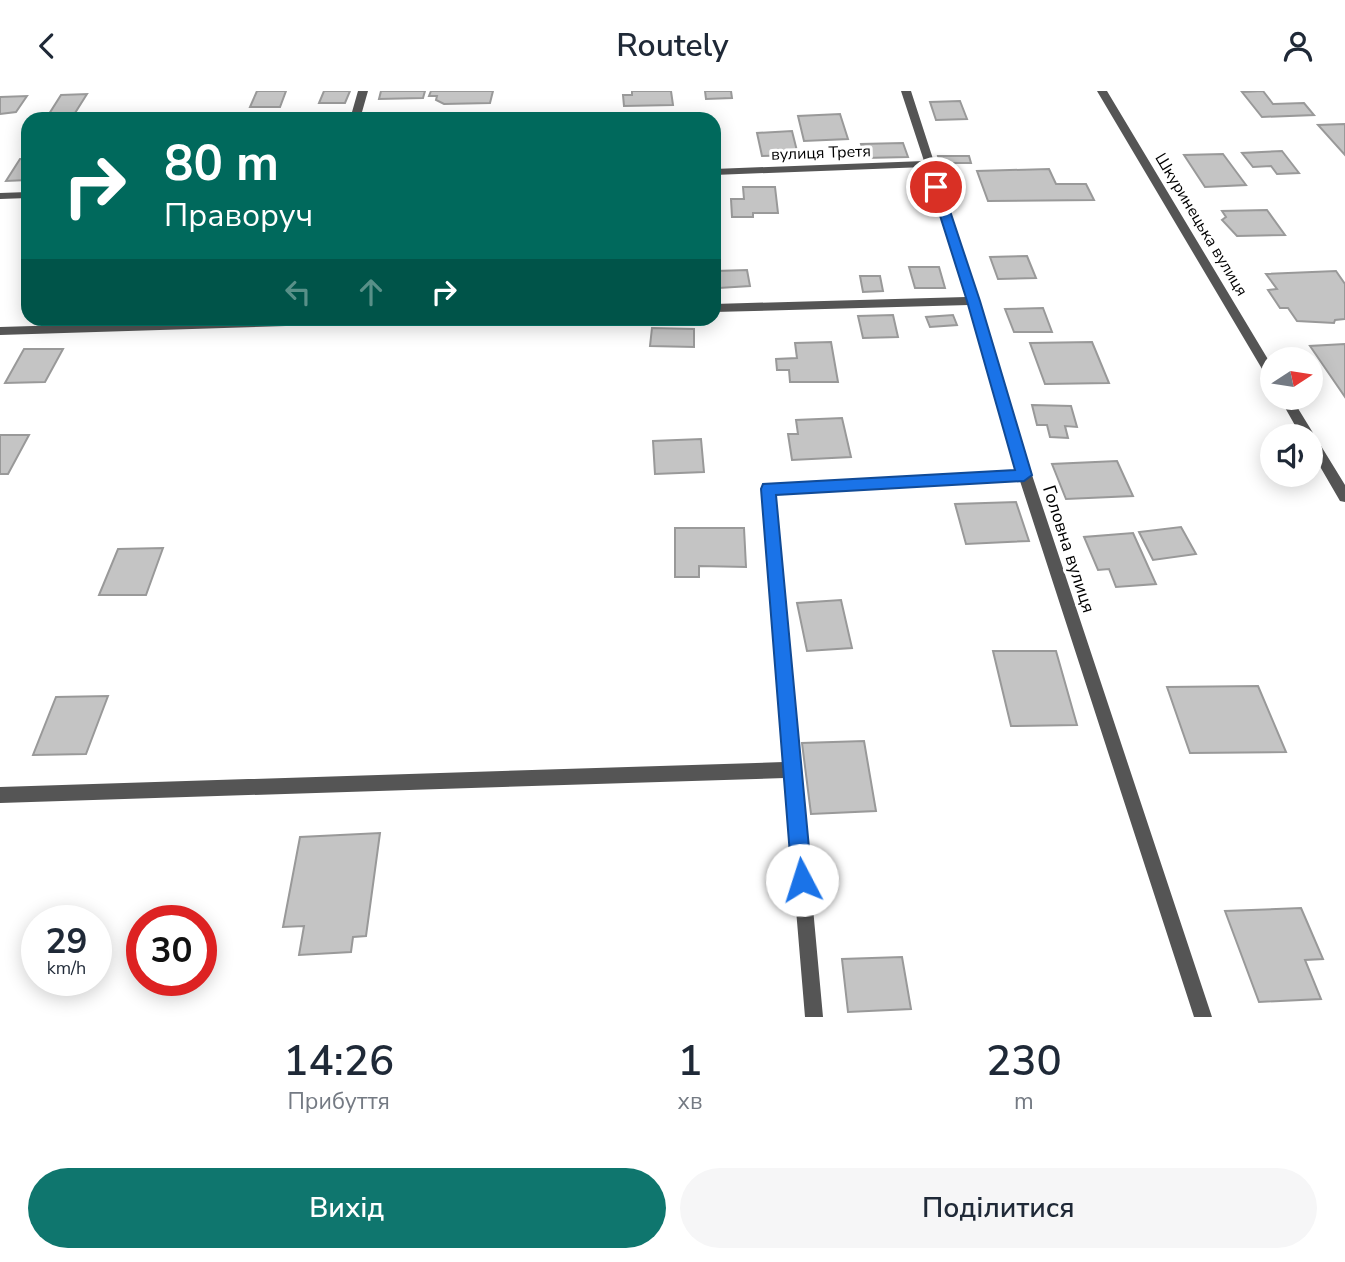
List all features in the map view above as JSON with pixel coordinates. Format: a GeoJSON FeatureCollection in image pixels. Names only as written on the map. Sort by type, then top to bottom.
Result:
{"type":"FeatureCollection","features":[{"type":"Feature","properties":{"kind":"street"},"geometry":{"type":"LineString","coordinates":[[357,112],[363,91]]}},
{"type":"Feature","properties":{"kind":"street","name":"Головна вулиця"},"geometry":{"type":"LineString","coordinates":[[905,91],[974,301],[1024,475],[1203,1017]]}},
{"type":"Feature","properties":{"kind":"street","name":"Шкуринецька вулиця"},"geometry":{"type":"LineString","coordinates":[[1102,91],[1260,356]]}},
{"type":"Feature","properties":{"kind":"street","name":"вулиця Третя"},"geometry":{"type":"LineString","coordinates":[[721,171],[929,164]]}},
{"type":"Feature","properties":{"kind":"street"},"geometry":{"type":"LineString","coordinates":[[0,196],[21,195]]}},
{"type":"Feature","properties":{"kind":"street"},"geometry":{"type":"LineString","coordinates":[[721,308],[974,301]]}},
{"type":"Feature","properties":{"kind":"street"},"geometry":{"type":"LineString","coordinates":[[0,331],[159,326]]}},
{"type":"Feature","properties":{"kind":"street"},"geometry":{"type":"LineString","coordinates":[[1323,461],[1345,497]]}},
{"type":"Feature","properties":{"kind":"street"},"geometry":{"type":"LineString","coordinates":[[814,1017],[768,489],[1024,475]]}},
{"type":"Feature","properties":{"kind":"street"},"geometry":{"type":"LineString","coordinates":[[0,795],[792,770]]}},
{"type":"Feature","properties":{"kind":"building"},"geometry":{"type":"Polygon","coordinates":[[[257,91],[286,91],[280,107],[250,107],[257,91]]]}},
{"type":"Feature","properties":{"kind":"building"},"geometry":{"type":"Polygon","coordinates":[[[324,91],[350,91],[345,103],[319,103],[324,91]]]}},
{"type":"Feature","properties":{"kind":"building"},"geometry":{"type":"Polygon","coordinates":[[[381,91],[425,91],[423,98],[379,99],[381,91]]]}},
{"type":"Feature","properties":{"kind":"building"},"geometry":{"type":"Polygon","coordinates":[[[431,91],[493,91],[490,103],[444,104],[436,100],[437,96],[429,96],[431,91]]]}},
{"type":"Feature","properties":{"kind":"building"},"geometry":{"type":"Polygon","coordinates":[[[632,91],[671,91],[673,105],[624,106],[623,95],[632,95],[632,91]]]}},
{"type":"Feature","properties":{"kind":"building"},"geometry":{"type":"Polygon","coordinates":[[[705,91],[731,91],[732,98],[706,99],[705,91]]]}},
{"type":"Feature","properties":{"kind":"building"},"geometry":{"type":"Polygon","coordinates":[[[1263,91],[1273,104],[1304,103],[1314,115],[1262,117],[1242,92],[1263,91]]]}},
{"type":"Feature","properties":{"kind":"building"},"geometry":{"type":"Polygon","coordinates":[[[87,94],[76,112],[50,112],[61,95],[87,94]]]}},
{"type":"Feature","properties":{"kind":"building"},"geometry":{"type":"Polygon","coordinates":[[[27,96],[16,112],[0,114],[0,97],[27,96]]]}},
{"type":"Feature","properties":{"kind":"building"},"geometry":{"type":"Polygon","coordinates":[[[960,101],[967,119],[936,120],[930,102],[960,101]]]}},
{"type":"Feature","properties":{"kind":"building"},"geometry":{"type":"Polygon","coordinates":[[[840,114],[848,139],[804,141],[798,116],[840,114]]]}},
{"type":"Feature","properties":{"kind":"building"},"geometry":{"type":"Polygon","coordinates":[[[1345,124],[1345,155],[1318,125],[1345,124]]]}},
{"type":"Feature","properties":{"kind":"building"},"geometry":{"type":"Polygon","coordinates":[[[792,131],[798,155],[762,156],[757,133],[792,131]]]}},
{"type":"Feature","properties":{"kind":"building"},"geometry":{"type":"Polygon","coordinates":[[[903,143],[908,157],[865,158],[861,144],[903,143]]]}},
{"type":"Feature","properties":{"kind":"building"},"geometry":{"type":"Polygon","coordinates":[[[1282,151],[1299,173],[1277,174],[1271,166],[1253,167],[1242,153],[1282,151]]]}},
{"type":"Feature","properties":{"kind":"building"},"geometry":{"type":"Polygon","coordinates":[[[1223,154],[1246,185],[1205,187],[1184,155],[1223,154]]]}},
{"type":"Feature","properties":{"kind":"building"},"geometry":{"type":"Polygon","coordinates":[[[938,156],[969,156],[971,163],[940,163],[938,156]]]}},
{"type":"Feature","properties":{"kind":"building"},"geometry":{"type":"Polygon","coordinates":[[[20,159],[21,159],[21,180],[6,181],[20,159]]]}},
{"type":"Feature","properties":{"kind":"building"},"geometry":{"type":"Polygon","coordinates":[[[1049,169],[1056,184],[1086,184],[1094,200],[988,201],[977,171],[1049,169]]]}},
{"type":"Feature","properties":{"kind":"building"},"geometry":{"type":"Polygon","coordinates":[[[743,187],[775,187],[778,213],[753,213],[753,217],[732,217],[731,199],[744,199],[743,187]]]}},
{"type":"Feature","properties":{"kind":"building"},"geometry":{"type":"Polygon","coordinates":[[[1267,210],[1285,235],[1237,236],[1222,220],[1226,217],[1222,211],[1267,210]]]}},
{"type":"Feature","properties":{"kind":"building"},"geometry":{"type":"Polygon","coordinates":[[[1027,256],[1036,278],[998,279],[990,257],[1027,256]]]}},
{"type":"Feature","properties":{"kind":"building"},"geometry":{"type":"Polygon","coordinates":[[[909,267],[939,267],[945,288],[915,288],[909,267]]]}},
{"type":"Feature","properties":{"kind":"building"},"geometry":{"type":"Polygon","coordinates":[[[747,270],[750,286],[721,288],[721,271],[747,270]]]}},
{"type":"Feature","properties":{"kind":"building"},"geometry":{"type":"Polygon","coordinates":[[[1336,271],[1345,284],[1345,319],[1335,320],[1334,323],[1297,321],[1288,308],[1280,308],[1268,290],[1277,289],[1266,274],[1336,271]]]}},
{"type":"Feature","properties":{"kind":"building"},"geometry":{"type":"Polygon","coordinates":[[[860,276],[880,276],[883,291],[863,292],[860,276]]]}},
{"type":"Feature","properties":{"kind":"building"},"geometry":{"type":"Polygon","coordinates":[[[1043,308],[1052,332],[1014,332],[1005,309],[1043,308]]]}},
{"type":"Feature","properties":{"kind":"building"},"geometry":{"type":"Polygon","coordinates":[[[893,315],[898,337],[863,338],[858,316],[893,315]]]}},
{"type":"Feature","properties":{"kind":"building"},"geometry":{"type":"Polygon","coordinates":[[[953,315],[957,325],[930,327],[926,317],[953,315]]]}},
{"type":"Feature","properties":{"kind":"building"},"geometry":{"type":"Polygon","coordinates":[[[652,328],[694,329],[694,347],[650,346],[652,328]]]}},
{"type":"Feature","properties":{"kind":"building"},"geometry":{"type":"Polygon","coordinates":[[[831,342],[838,382],[790,382],[789,370],[777,370],[776,359],[797,358],[795,343],[831,342]]]}},
{"type":"Feature","properties":{"kind":"building"},"geometry":{"type":"Polygon","coordinates":[[[1092,342],[1109,383],[1045,384],[1030,343],[1092,342]]]}},
{"type":"Feature","properties":{"kind":"building"},"geometry":{"type":"Polygon","coordinates":[[[1345,344],[1345,397],[1323,365],[1323,347],[1310,346],[1345,344]]]}},
{"type":"Feature","properties":{"kind":"building"},"geometry":{"type":"Polygon","coordinates":[[[24,349],[63,349],[45,382],[5,383],[24,349]]]}},
{"type":"Feature","properties":{"kind":"building"},"geometry":{"type":"Polygon","coordinates":[[[1032,405],[1071,406],[1077,427],[1065,426],[1068,438],[1050,437],[1047,425],[1037,425],[1032,405]]]}},
{"type":"Feature","properties":{"kind":"building"},"geometry":{"type":"Polygon","coordinates":[[[842,418],[851,457],[792,460],[788,434],[798,434],[796,420],[842,418]]]}},
{"type":"Feature","properties":{"kind":"building"},"geometry":{"type":"Polygon","coordinates":[[[0,435],[29,435],[8,474],[0,474],[0,435]]]}},
{"type":"Feature","properties":{"kind":"building"},"geometry":{"type":"Polygon","coordinates":[[[701,439],[704,472],[655,474],[653,441],[701,439]]]}},
{"type":"Feature","properties":{"kind":"building"},"geometry":{"type":"Polygon","coordinates":[[[1117,461],[1133,496],[1066,499],[1052,464],[1117,461]]]}},
{"type":"Feature","properties":{"kind":"building"},"geometry":{"type":"Polygon","coordinates":[[[1016,502],[1029,541],[966,544],[955,504],[1016,502]]]}},
{"type":"Feature","properties":{"kind":"building"},"geometry":{"type":"Polygon","coordinates":[[[1181,527],[1196,554],[1153,560],[1139,532],[1181,527]]]}},
{"type":"Feature","properties":{"kind":"building"},"geometry":{"type":"Polygon","coordinates":[[[675,528],[744,528],[746,567],[699,566],[699,577],[675,577],[675,528]]]}},
{"type":"Feature","properties":{"kind":"building"},"geometry":{"type":"Polygon","coordinates":[[[1133,533],[1156,584],[1116,587],[1109,569],[1098,570],[1084,537],[1133,533]]]}},
{"type":"Feature","properties":{"kind":"building"},"geometry":{"type":"Polygon","coordinates":[[[163,548],[146,595],[99,595],[118,549],[163,548]]]}},
{"type":"Feature","properties":{"kind":"building"},"geometry":{"type":"Polygon","coordinates":[[[841,600],[852,648],[807,651],[797,603],[841,600]]]}},
{"type":"Feature","properties":{"kind":"building"},"geometry":{"type":"Polygon","coordinates":[[[993,651],[1056,651],[1077,725],[1011,726],[993,651]]]}},
{"type":"Feature","properties":{"kind":"building"},"geometry":{"type":"Polygon","coordinates":[[[1258,686],[1286,752],[1190,753],[1167,687],[1258,686]]]}},
{"type":"Feature","properties":{"kind":"building"},"geometry":{"type":"Polygon","coordinates":[[[108,696],[86,754],[33,755],[56,697],[108,696]]]}},
{"type":"Feature","properties":{"kind":"building"},"geometry":{"type":"Polygon","coordinates":[[[864,741],[876,811],[811,814],[802,743],[864,741]]]}},
{"type":"Feature","properties":{"kind":"building"},"geometry":{"type":"Polygon","coordinates":[[[380,833],[366,936],[353,937],[351,952],[299,955],[304,926],[283,927],[300,837],[380,833]]]}},
{"type":"Feature","properties":{"kind":"building"},"geometry":{"type":"Polygon","coordinates":[[[1301,908],[1323,959],[1305,960],[1321,999],[1259,1002],[1225,911],[1301,908]]]}},
{"type":"Feature","properties":{"kind":"building"},"geometry":{"type":"Polygon","coordinates":[[[902,957],[911,1009],[848,1012],[842,959],[902,957]]]}},
{"type":"Feature","properties":{"kind":"route"},"geometry":{"type":"LineString","coordinates":[[802,880],[768,489],[1024,475],[974,301],[936,187]]}}]}
